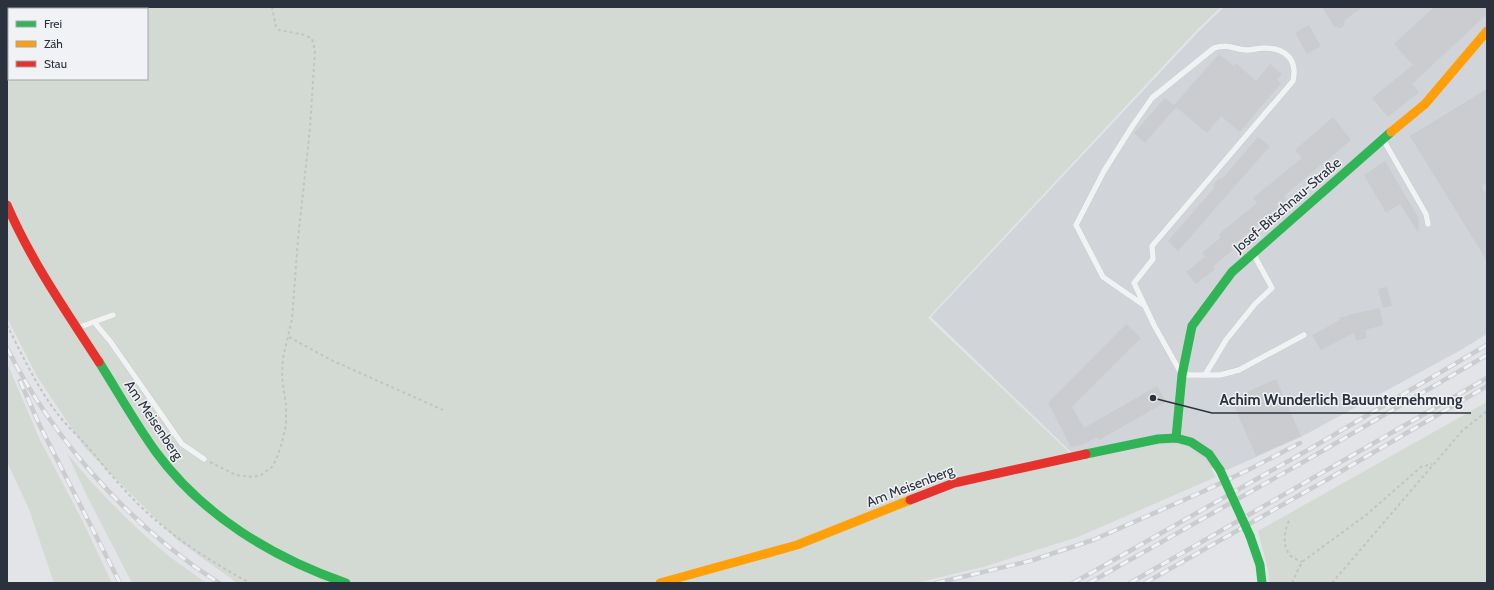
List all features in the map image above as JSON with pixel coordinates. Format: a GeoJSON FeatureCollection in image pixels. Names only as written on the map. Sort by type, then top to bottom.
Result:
{"type":"FeatureCollection","features":[{"type":"Feature","properties":{"kind":"street","name":"Josef-Bitschnau-Straße"},"geometry":{"type":"LineString","coordinates":[[1176,438],[1182,375],[1192,326],[1232,272],[1425,104],[1487,31]]}},
{"type":"Feature","properties":{"kind":"street","name":"Am Meisenberg"},"geometry":{"type":"LineString","coordinates":[[7,205],[17,228],[44,276],[156,452],[177,477],[207,505],[232,525],[266,547],[304,567],[346,583]]}},
{"type":"Feature","properties":{"kind":"street","name":"Am Meisenberg"},"geometry":{"type":"LineString","coordinates":[[660,583],[714,570],[797,545],[954,483],[1158,439],[1176,438]]}},
{"type":"Feature","properties":{"kind":"street"},"geometry":{"type":"LineString","coordinates":[[1176,438],[1191,442],[1209,454],[1220,470],[1258,557],[1263,576],[1262,583]]}},
{"type":"Feature","properties":{"kind":"lane"},"geometry":{"type":"LineString","coordinates":[[1146,306],[1103,277],[1076,225],[1104,171],[1152,98],[1214,48],[1222,45],[1247,50],[1263,48],[1275,49],[1289,56],[1294,63],[1295,72],[1293,81],[1152,246],[1153,259],[1134,283],[1146,306],[1182,375],[1220,375],[1239,370],[1304,335]]}},
{"type":"Feature","properties":{"kind":"lane"},"geometry":{"type":"LineString","coordinates":[[1383,139],[1426,214],[1428,224]]}},
{"type":"Feature","properties":{"kind":"lane"},"geometry":{"type":"LineString","coordinates":[[1205,375],[1226,340],[1255,304],[1272,288],[1253,253]]}},
{"type":"Feature","properties":{"kind":"lane"},"geometry":{"type":"LineString","coordinates":[[77,328],[114,315]]}},
{"type":"Feature","properties":{"kind":"lane"},"geometry":{"type":"LineString","coordinates":[[94,322],[110,341],[182,444],[204,458]]}},
{"type":"Feature","properties":{"kind":"path"},"geometry":{"type":"LineString","coordinates":[[204,458],[228,472],[245,477],[261,475],[272,467],[279,454],[286,425],[286,405],[282,377],[283,358],[292,319],[298,239],[310,128],[315,50],[312,39],[305,35],[279,30],[276,27],[272,7]]}},
{"type":"Feature","properties":{"kind":"path"},"geometry":{"type":"LineString","coordinates":[[7,325],[33,375],[60,417],[139,506],[180,540],[213,563],[250,583]]}},
{"type":"Feature","properties":{"kind":"path"},"geometry":{"type":"LineString","coordinates":[[289,337],[331,360],[443,410]]}},
{"type":"Feature","properties":{"kind":"path"},"geometry":{"type":"LineString","coordinates":[[1332,583],[1462,431],[1487,411]]}},
{"type":"Feature","properties":{"kind":"path"},"geometry":{"type":"LineString","coordinates":[[1292,583],[1302,562],[1366,515],[1421,467],[1433,464]]}},
{"type":"Feature","properties":{"kind":"path"},"geometry":{"type":"LineString","coordinates":[[1289,520],[1285,528],[1284,544],[1290,556],[1302,562]]}},
{"type":"Feature","properties":{"kind":"shaded area"},"geometry":{"type":"Polygon","coordinates":[[[7,7],[1221,7],[1196,31],[928,318],[1071,454],[1161,444],[1185,445],[1208,463],[1216,477],[1078,537],[983,567],[916,583],[237,583],[176,539],[85,448],[38,378],[7,318],[7,7]]]}},
{"type":"Feature","properties":{"kind":"shaded area"},"geometry":{"type":"Polygon","coordinates":[[[1224,7],[1487,7],[1487,334],[1459,351],[1301,437],[1227,470],[1072,453],[931,317],[1198,32],[1224,7]]]}},
{"type":"Feature","properties":{"kind":"shaded area"},"geometry":{"type":"Polygon","coordinates":[[[7,363],[40,440],[82,520],[112,583],[54,583],[29,509],[7,462],[7,363]]]}},
{"type":"Feature","properties":{"kind":"shaded area"},"geometry":{"type":"Polygon","coordinates":[[[1487,402],[1487,583],[1269,583],[1268,570],[1258,531],[1487,402]]]}},
{"type":"Feature","properties":{"kind":"shaded area"},"geometry":{"type":"Polygon","coordinates":[[[67,453],[114,506],[140,531],[166,554],[206,583],[132,583],[87,496],[67,453]]]}},
{"type":"Feature","properties":{"kind":"building"},"geometry":{"type":"Polygon","coordinates":[[[1322,7],[1363,7],[1345,20],[1344,25],[1341,28],[1334,26],[1322,7]]]}},
{"type":"Feature","properties":{"kind":"building"},"geometry":{"type":"Polygon","coordinates":[[[1434,7],[1487,7],[1487,14],[1412,84],[1419,92],[1388,117],[1372,98],[1413,65],[1394,44],[1434,7]]]}},
{"type":"Feature","properties":{"kind":"building"},"geometry":{"type":"Polygon","coordinates":[[[1309,25],[1321,46],[1307,54],[1295,33],[1309,25]]]}},
{"type":"Feature","properties":{"kind":"building"},"geometry":{"type":"Polygon","coordinates":[[[1219,54],[1234,66],[1236,63],[1256,81],[1270,64],[1282,74],[1277,80],[1281,83],[1240,132],[1221,116],[1207,133],[1174,105],[1219,54]]]}},
{"type":"Feature","properties":{"kind":"building"},"geometry":{"type":"Polygon","coordinates":[[[1487,89],[1487,183],[1481,186],[1487,196],[1487,261],[1410,136],[1487,89]]]}},
{"type":"Feature","properties":{"kind":"building"},"geometry":{"type":"Polygon","coordinates":[[[1165,98],[1176,107],[1145,143],[1134,133],[1165,98]]]}},
{"type":"Feature","properties":{"kind":"building"},"geometry":{"type":"Polygon","coordinates":[[[1333,117],[1351,140],[1284,196],[1287,200],[1230,248],[1233,250],[1213,266],[1215,269],[1196,284],[1186,272],[1205,257],[1202,253],[1221,237],[1219,234],[1257,203],[1253,198],[1302,158],[1295,150],[1333,117]]]}},
{"type":"Feature","properties":{"kind":"building"},"geometry":{"type":"Polygon","coordinates":[[[1258,137],[1270,146],[1178,251],[1168,241],[1215,187],[1213,185],[1219,178],[1222,179],[1258,137]]]}},
{"type":"Feature","properties":{"kind":"building"},"geometry":{"type":"Polygon","coordinates":[[[1385,161],[1419,219],[1418,232],[1400,204],[1386,213],[1364,175],[1385,161]]]}},
{"type":"Feature","properties":{"kind":"building"},"geometry":{"type":"Polygon","coordinates":[[[1387,287],[1392,306],[1383,308],[1378,289],[1387,287]]]}},
{"type":"Feature","properties":{"kind":"building"},"geometry":{"type":"Polygon","coordinates":[[[1380,308],[1383,325],[1365,330],[1367,338],[1356,341],[1354,333],[1321,350],[1312,335],[1340,320],[1339,318],[1380,308]]]}},
{"type":"Feature","properties":{"kind":"building"},"geometry":{"type":"Polygon","coordinates":[[[1126,324],[1141,338],[1072,407],[1084,428],[1157,386],[1166,402],[1099,440],[1097,437],[1082,445],[1071,447],[1049,405],[1049,402],[1126,324]]]}},
{"type":"Feature","properties":{"kind":"building"},"geometry":{"type":"Polygon","coordinates":[[[1276,379],[1301,436],[1256,456],[1231,399],[1276,379]]]}},
{"type":"Feature","properties":{"kind":"railway"},"geometry":{"type":"LineString","coordinates":[[1073,583],[1308,450],[1487,345]]}},
{"type":"Feature","properties":{"kind":"railway"},"geometry":{"type":"LineString","coordinates":[[7,348],[26,383],[48,416],[98,479],[126,509],[155,536],[187,561],[219,583]]}},
{"type":"Feature","properties":{"kind":"railway"},"geometry":{"type":"LineString","coordinates":[[1089,583],[1312,457],[1487,355]]}},
{"type":"Feature","properties":{"kind":"railway"},"geometry":{"type":"LineString","coordinates":[[1130,583],[1487,378]]}},
{"type":"Feature","properties":{"kind":"railway"},"geometry":{"type":"LineString","coordinates":[[20,381],[40,426],[120,583]]}},
{"type":"Feature","properties":{"kind":"railway"},"geometry":{"type":"LineString","coordinates":[[1145,583],[1328,479],[1487,386]]}},
{"type":"Feature","properties":{"kind":"railway"},"geometry":{"type":"LineString","coordinates":[[936,583],[1030,561],[1093,540],[1202,492],[1300,443]]}},
{"type":"Feature","properties":{"kind":"traffic: fast"},"geometry":{"type":"LineString","coordinates":[[1176,438],[1182,375],[1192,326],[1232,272],[1391,132]]}},
{"type":"Feature","properties":{"kind":"traffic: fast"},"geometry":{"type":"LineString","coordinates":[[99,362],[148,441],[174,475],[195,496],[217,515],[266,547],[292,561],[346,583]]}},
{"type":"Feature","properties":{"kind":"traffic: fast"},"geometry":{"type":"LineString","coordinates":[[1086,454],[1158,439],[1176,438],[1191,442],[1209,454],[1220,470]]}},
{"type":"Feature","properties":{"kind":"traffic: fast"},"geometry":{"type":"LineString","coordinates":[[1220,470],[1250,536]]}},
{"type":"Feature","properties":{"kind":"traffic: fast"},"geometry":{"type":"LineString","coordinates":[[1250,536],[1260,565],[1262,583]]}},
{"type":"Feature","properties":{"kind":"traffic: slow"},"geometry":{"type":"LineString","coordinates":[[1391,132],[1425,104],[1487,31]]}},
{"type":"Feature","properties":{"kind":"traffic: slow"},"geometry":{"type":"LineString","coordinates":[[660,583],[797,545],[910,500]]}},
{"type":"Feature","properties":{"kind":"traffic: jam"},"geometry":{"type":"LineString","coordinates":[[7,205],[16,226],[38,266],[99,362]]}},
{"type":"Feature","properties":{"kind":"traffic: jam"},"geometry":{"type":"LineString","coordinates":[[910,500],[954,483],[1086,454]]}},
{"type":"Feature","properties":{"kind":"place","name":"Achim Wunderlich Bauunternehmung"},"geometry":{"type":"Point","coordinates":[1153,398]}}]}
